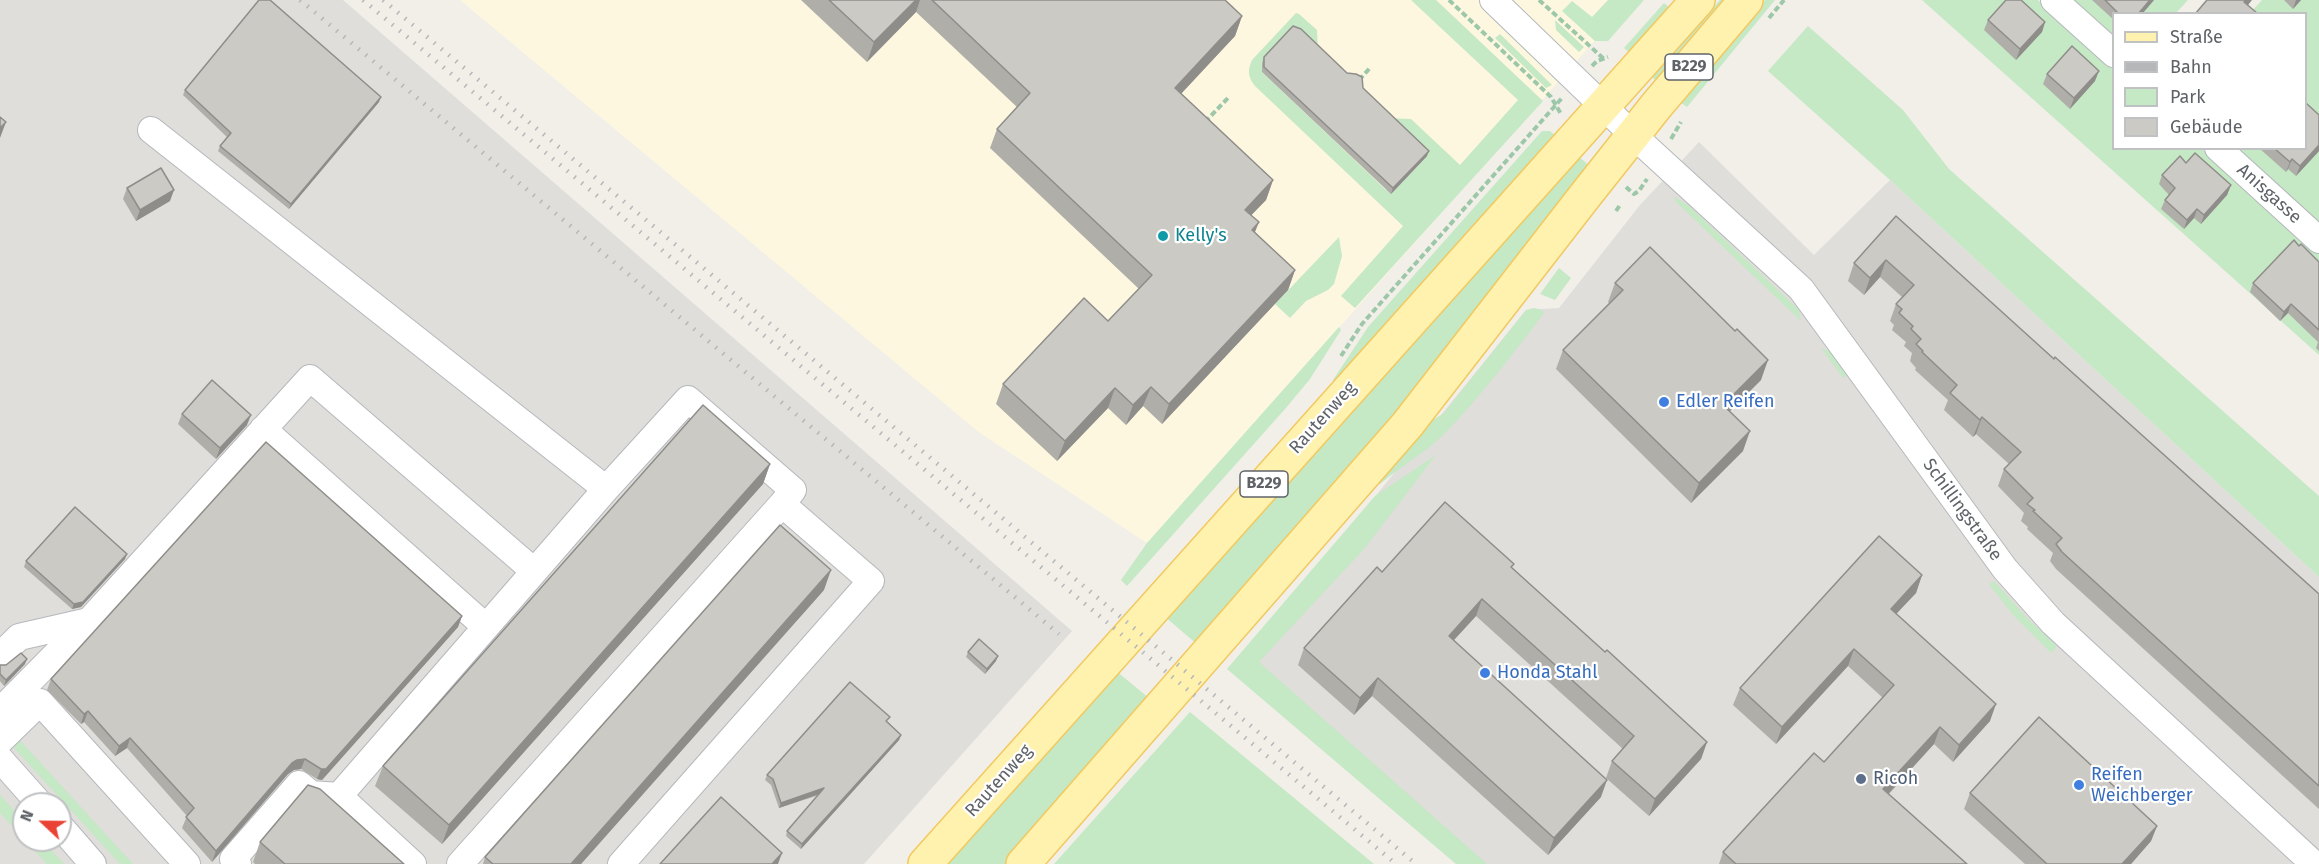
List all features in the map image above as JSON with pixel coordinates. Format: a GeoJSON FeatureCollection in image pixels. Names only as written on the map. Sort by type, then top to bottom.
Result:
{"type":"FeatureCollection","features":[{"type":"Feature","properties":{"kind":"main road","name":"Rautenweg"},"geometry":{"type":"LineString","coordinates":[[925,864],[1698,0]]}},
{"type":"Feature","properties":{"kind":"main road","name":"B229"},"geometry":{"type":"LineString","coordinates":[[1023,864],[1407,425],[1634,135],[1746,0]]}},
{"type":"Feature","properties":{"kind":"street","name":"Schillingstraße"},"geometry":{"type":"LineString","coordinates":[[1493,0],[1634,135],[1801,289],[2005,569],[2053,623],[2314,864]]}},
{"type":"Feature","properties":{"kind":"street"},"geometry":{"type":"LineString","coordinates":[[2054,0],[2112,52]]}},
{"type":"Feature","properties":{"kind":"street"},"geometry":{"type":"LineString","coordinates":[[151,130],[606,489]]}},
{"type":"Feature","properties":{"kind":"street","name":"Anisgasse"},"geometry":{"type":"LineString","coordinates":[[2220,150],[2319,240]]}},
{"type":"Feature","properties":{"kind":"street"},"geometry":{"type":"LineString","coordinates":[[0,711],[89,621],[310,378],[534,571]]}},
{"type":"Feature","properties":{"kind":"street"},"geometry":{"type":"LineString","coordinates":[[339,796],[606,489],[688,399],[793,490],[460,864]]}},
{"type":"Feature","properties":{"kind":"street"},"geometry":{"type":"LineString","coordinates":[[263,429],[486,627]]}},
{"type":"Feature","properties":{"kind":"street"},"geometry":{"type":"LineString","coordinates":[[621,864],[871,581],[782,504]]}},
{"type":"Feature","properties":{"kind":"street"},"geometry":{"type":"LineString","coordinates":[[0,656],[19,637],[89,621]]}},
{"type":"Feature","properties":{"kind":"street"},"geometry":{"type":"LineString","coordinates":[[0,741],[40,702],[187,864]]}},
{"type":"Feature","properties":{"kind":"street"},"geometry":{"type":"LineString","coordinates":[[0,759],[29,792]]}},
{"type":"Feature","properties":{"kind":"street"},"geometry":{"type":"LineString","coordinates":[[238,864],[233,859],[299,784],[310,794],[339,796],[413,864]]}},
{"type":"Feature","properties":{"kind":"street"},"geometry":{"type":"LineString","coordinates":[[72,840],[93,864]]}},
{"type":"Feature","properties":{"kind":"path"},"geometry":{"type":"LineString","coordinates":[[1449,0],[1551,97],[1556,105]]}},
{"type":"Feature","properties":{"kind":"path"},"geometry":{"type":"LineString","coordinates":[[1539,0],[1605,59],[1594,64]]}},
{"type":"Feature","properties":{"kind":"path"},"geometry":{"type":"LineString","coordinates":[[1469,27],[1473,22]]}},
{"type":"Feature","properties":{"kind":"path"},"geometry":{"type":"LineString","coordinates":[[1358,81],[1370,68]]}},
{"type":"Feature","properties":{"kind":"path"},"geometry":{"type":"LineString","coordinates":[[1200,127],[1228,98]]}},
{"type":"Feature","properties":{"kind":"path"},"geometry":{"type":"LineString","coordinates":[[1672,136],[1680,124]]}},
{"type":"Feature","properties":{"kind":"path"},"geometry":{"type":"LineString","coordinates":[[1627,189],[1634,194],[1643,185]]}},
{"type":"Feature","properties":{"kind":"path"},"geometry":{"type":"LineString","coordinates":[[1616,211],[1620,205]]}},
{"type":"Feature","properties":{"kind":"shaded area"},"geometry":{"type":"Polygon","coordinates":[[[0,0],[343,0],[1072,631],[864,864],[0,864],[0,0]]]}},
{"type":"Feature","properties":{"kind":"shaded area"},"geometry":{"type":"Polygon","coordinates":[[[460,0],[1631,0],[1147,543],[980,433],[460,0]]]}},
{"type":"Feature","properties":{"kind":"shaded area"},"geometry":{"type":"Polygon","coordinates":[[[1699,142],[1814,255],[1890,180],[2319,577],[2319,864],[1479,864],[1238,666],[1526,310],[1559,308],[1640,205],[1699,142]]]}},
{"type":"Feature","properties":{"kind":"green space"},"geometry":{"type":"Polygon","coordinates":[[[1411,0],[1436,0],[1543,101],[1355,308],[1341,296],[1403,226],[1255,86],[1250,77],[1249,67],[1252,60],[1296,13],[1299,14],[1317,30],[1318,53],[1262,62],[1262,72],[1386,190],[1394,190],[1425,156],[1386,118],[1411,119],[1460,165],[1518,100],[1411,0]]]}},
{"type":"Feature","properties":{"kind":"green space"},"geometry":{"type":"Polygon","coordinates":[[[1608,0],[1644,0],[1608,41],[1595,41],[1562,11],[1572,1],[1592,17],[1608,0]]]}},
{"type":"Feature","properties":{"kind":"green space"},"geometry":{"type":"Polygon","coordinates":[[[1720,0],[1733,0],[1663,87],[1652,77],[1720,0]]]}},
{"type":"Feature","properties":{"kind":"green space"},"geometry":{"type":"Polygon","coordinates":[[[1765,0],[1775,0],[1687,107],[1680,102],[1765,0]]]}},
{"type":"Feature","properties":{"kind":"green space"},"geometry":{"type":"Polygon","coordinates":[[[1922,0],[2038,0],[2112,67],[2112,150],[2203,150],[2319,254],[2319,355],[1922,0]]]}},
{"type":"Feature","properties":{"kind":"green space"},"geometry":{"type":"Polygon","coordinates":[[[2067,0],[2188,0],[2177,12],[2112,12],[2112,40],[2067,0]]]}},
{"type":"Feature","properties":{"kind":"green space"},"geometry":{"type":"Polygon","coordinates":[[[2262,0],[2319,0],[2319,224],[2240,150],[2307,150],[2307,12],[2251,12],[2262,0]]]}},
{"type":"Feature","properties":{"kind":"green space"},"geometry":{"type":"Polygon","coordinates":[[[1664,3],[1671,9],[1631,54],[1624,48],[1664,3]]]}},
{"type":"Feature","properties":{"kind":"green space"},"geometry":{"type":"Polygon","coordinates":[[[1555,20],[1584,47],[1579,52],[1556,30],[1555,20]]]}},
{"type":"Feature","properties":{"kind":"green space"},"geometry":{"type":"Polygon","coordinates":[[[1808,26],[1903,110],[1949,169],[2319,496],[2319,577],[1890,180],[1768,71],[1808,26]]]}},
{"type":"Feature","properties":{"kind":"green space"},"geometry":{"type":"Polygon","coordinates":[[[1500,34],[1552,85],[1546,88],[1495,38],[1500,34]]]}},
{"type":"Feature","properties":{"kind":"green space"},"geometry":{"type":"Polygon","coordinates":[[[1542,131],[1550,131],[1558,138],[1334,384],[1333,380],[1368,327],[1542,131]]]}},
{"type":"Feature","properties":{"kind":"green space"},"geometry":{"type":"Polygon","coordinates":[[[1574,153],[1589,165],[1541,224],[1461,336],[1198,645],[1164,616],[1574,153]]]}},
{"type":"Feature","properties":{"kind":"green space"},"geometry":{"type":"Polygon","coordinates":[[[1673,196],[1689,206],[1799,310],[1801,321],[1676,202],[1673,196]]]}},
{"type":"Feature","properties":{"kind":"green space"},"geometry":{"type":"Polygon","coordinates":[[[1339,237],[1342,256],[1334,284],[1328,290],[1306,301],[1290,318],[1275,304],[1339,237]]]}},
{"type":"Feature","properties":{"kind":"green space"},"geometry":{"type":"Polygon","coordinates":[[[1559,268],[1571,278],[1555,300],[1540,294],[1559,268]]]}},
{"type":"Feature","properties":{"kind":"green space"},"geometry":{"type":"Polygon","coordinates":[[[1534,308],[1544,313],[1458,419],[1421,453],[1380,484],[1375,483],[1427,424],[1444,413],[1526,310],[1534,308]]]}},
{"type":"Feature","properties":{"kind":"green space"},"geometry":{"type":"Polygon","coordinates":[[[1339,327],[1341,330],[1310,379],[1127,586],[1121,580],[1147,543],[1339,327]]]}},
{"type":"Feature","properties":{"kind":"green space"},"geometry":{"type":"Polygon","coordinates":[[[1821,348],[1833,353],[1849,374],[1843,378],[1821,348]]]}},
{"type":"Feature","properties":{"kind":"green space"},"geometry":{"type":"Polygon","coordinates":[[[1436,455],[1364,549],[1259,662],[1487,864],[1456,864],[1227,669],[1375,496],[1436,455]]]}},
{"type":"Feature","properties":{"kind":"green space"},"geometry":{"type":"Polygon","coordinates":[[[1994,581],[2026,617],[2056,645],[2051,653],[2013,615],[1989,584],[1994,581]]]}},
{"type":"Feature","properties":{"kind":"green space"},"geometry":{"type":"Polygon","coordinates":[[[1115,670],[1150,699],[1005,864],[943,864],[1115,670]]]}},
{"type":"Feature","properties":{"kind":"green space"},"geometry":{"type":"Polygon","coordinates":[[[1190,712],[1374,864],[1054,864],[1190,712]]]}},
{"type":"Feature","properties":{"kind":"green space"},"geometry":{"type":"Polygon","coordinates":[[[16,736],[67,792],[54,792],[15,749],[16,736]]]}},
{"type":"Feature","properties":{"kind":"green space"},"geometry":{"type":"Polygon","coordinates":[[[0,795],[12,808],[12,826],[0,813],[0,795]]]}},
{"type":"Feature","properties":{"kind":"green space"},"geometry":{"type":"Polygon","coordinates":[[[72,797],[133,864],[120,864],[72,811],[72,797]]]}},
{"type":"Feature","properties":{"kind":"green space"},"geometry":{"type":"Polygon","coordinates":[[[36,852],[53,852],[64,864],[47,864],[36,852]]]}},
{"type":"Feature","properties":{"kind":"building"},"geometry":{"type":"Polygon","coordinates":[[[259,0],[270,0],[381,97],[291,204],[220,146],[231,133],[185,90],[259,0]]]}},
{"type":"Feature","properties":{"kind":"building"},"geometry":{"type":"Polygon","coordinates":[[[829,0],[916,0],[874,42],[829,0]]]}},
{"type":"Feature","properties":{"kind":"building","name":"Kelly's"},"geometry":{"type":"Polygon","coordinates":[[[932,0],[1225,0],[1242,16],[1175,88],[1273,180],[1245,210],[1259,222],[1252,230],[1295,270],[1169,404],[1151,387],[1133,405],[1115,388],[1065,441],[1003,384],[1084,298],[1108,321],[1152,275],[997,129],[1030,93],[932,0]]]}},
{"type":"Feature","properties":{"kind":"building"},"geometry":{"type":"Polygon","coordinates":[[[2006,0],[2021,0],[2045,22],[2020,49],[1988,20],[2006,0]]]}},
{"type":"Feature","properties":{"kind":"building"},"geometry":{"type":"Polygon","coordinates":[[[2105,0],[2150,0],[2140,12],[2117,12],[2105,0]]]}},
{"type":"Feature","properties":{"kind":"building"},"geometry":{"type":"Polygon","coordinates":[[[2207,0],[2246,0],[2244,2],[2256,12],[2197,12],[2207,0]]]}},
{"type":"Feature","properties":{"kind":"building"},"geometry":{"type":"Polygon","coordinates":[[[1293,26],[1301,29],[1347,73],[1362,77],[1363,88],[1429,151],[1393,188],[1264,67],[1264,57],[1293,26]]]}},
{"type":"Feature","properties":{"kind":"building"},"geometry":{"type":"Polygon","coordinates":[[[2072,46],[2099,71],[2074,98],[2047,74],[2072,46]]]}},
{"type":"Feature","properties":{"kind":"building"},"geometry":{"type":"Polygon","coordinates":[[[2307,104],[2319,115],[2319,145],[2300,166],[2292,159],[2290,162],[2276,150],[2307,150],[2307,104]]]}},
{"type":"Feature","properties":{"kind":"building"},"geometry":{"type":"Polygon","coordinates":[[[0,117],[6,122],[0,128],[0,117]]]}},
{"type":"Feature","properties":{"kind":"building"},"geometry":{"type":"Polygon","coordinates":[[[2195,153],[2231,185],[2204,215],[2197,209],[2187,220],[2165,200],[2175,188],[2162,175],[2180,156],[2186,163],[2195,153]]]}},
{"type":"Feature","properties":{"kind":"building"},"geometry":{"type":"Polygon","coordinates":[[[161,168],[174,190],[140,210],[127,188],[161,168]]]}},
{"type":"Feature","properties":{"kind":"building"},"geometry":{"type":"Polygon","coordinates":[[[1896,216],[2319,594],[2319,786],[2062,552],[2056,544],[2062,538],[2027,504],[2033,498],[2004,469],[2021,452],[1982,417],[1980,420],[1950,393],[1957,385],[1922,352],[1916,344],[1921,339],[1911,329],[1913,326],[1899,313],[1902,309],[1896,304],[1914,285],[1886,260],[1870,278],[1854,263],[1896,216]]]}},
{"type":"Feature","properties":{"kind":"building"},"geometry":{"type":"Polygon","coordinates":[[[2294,240],[2319,262],[2319,330],[2291,304],[2284,312],[2253,283],[2294,240]]]}},
{"type":"Feature","properties":{"kind":"building","name":"Edler Reifen"},"geometry":{"type":"Polygon","coordinates":[[[1650,247],[1735,331],[1737,329],[1768,360],[1723,405],[1750,431],[1699,483],[1563,350],[1623,290],[1615,283],[1650,247]]]}},
{"type":"Feature","properties":{"kind":"building"},"geometry":{"type":"Polygon","coordinates":[[[212,380],[251,415],[220,448],[182,414],[212,380]]]}},
{"type":"Feature","properties":{"kind":"building"},"geometry":{"type":"Polygon","coordinates":[[[703,405],[770,464],[449,825],[383,766],[703,405]]]}},
{"type":"Feature","properties":{"kind":"building"},"geometry":{"type":"Polygon","coordinates":[[[266,442],[462,616],[326,769],[321,769],[305,759],[292,763],[216,851],[186,817],[194,808],[130,738],[119,746],[88,711],[84,714],[51,679],[266,442]]]}},
{"type":"Feature","properties":{"kind":"building"},"geometry":{"type":"Polygon","coordinates":[[[1445,502],[1514,564],[1511,567],[1605,652],[1607,650],[1707,742],[1655,799],[1612,761],[1634,736],[1482,599],[1449,636],[1607,780],[1554,838],[1378,678],[1360,698],[1304,648],[1377,567],[1382,572],[1445,502]]]}},
{"type":"Feature","properties":{"kind":"building"},"geometry":{"type":"Polygon","coordinates":[[[75,507],[127,554],[83,602],[74,604],[26,561],[75,507]]]}},
{"type":"Feature","properties":{"kind":"building"},"geometry":{"type":"Polygon","coordinates":[[[780,525],[831,570],[571,864],[493,864],[485,857],[780,525]]]}},
{"type":"Feature","properties":{"kind":"building"},"geometry":{"type":"Polygon","coordinates":[[[1879,536],[1922,575],[1891,609],[1996,704],[1959,745],[1940,727],[1883,789],[1967,864],[1736,864],[1723,852],[1814,753],[1824,762],[1894,685],[1854,649],[1782,727],[1740,688],[1879,536]]]}},
{"type":"Feature","properties":{"kind":"building"},"geometry":{"type":"Polygon","coordinates":[[[979,639],[998,656],[987,669],[968,652],[979,639]]]}},
{"type":"Feature","properties":{"kind":"building"},"geometry":{"type":"Polygon","coordinates":[[[21,653],[27,659],[6,680],[0,674],[0,665],[6,665],[21,653]]]}},
{"type":"Feature","properties":{"kind":"building"},"geometry":{"type":"Polygon","coordinates":[[[850,682],[890,717],[886,721],[901,735],[802,844],[787,831],[824,788],[781,803],[773,779],[767,775],[850,682]]]}},
{"type":"Feature","properties":{"kind":"building"},"geometry":{"type":"Polygon","coordinates":[[[2039,717],[2157,826],[2122,864],[2047,864],[1970,793],[2039,717]]]}},
{"type":"Feature","properties":{"kind":"building"},"geometry":{"type":"Polygon","coordinates":[[[308,785],[320,789],[404,864],[285,864],[260,842],[308,785]]]}},
{"type":"Feature","properties":{"kind":"building"},"geometry":{"type":"Polygon","coordinates":[[[721,797],[782,853],[772,864],[660,864],[721,797]]]}},
{"type":"Feature","properties":{"kind":"railway"},"geometry":{"type":"LineString","coordinates":[[300,0],[1059,634]]}},
{"type":"Feature","properties":{"kind":"railway"},"geometry":{"type":"LineString","coordinates":[[363,0],[1396,864]]}},
{"type":"Feature","properties":{"kind":"railway"},"geometry":{"type":"LineString","coordinates":[[383,0],[1416,864]]}},
{"type":"Feature","properties":{"kind":"place","name":"Kelly's"},"geometry":{"type":"Point","coordinates":[1163,236]}},
{"type":"Feature","properties":{"kind":"place","name":"Edler Reifen"},"geometry":{"type":"Point","coordinates":[1664,402]}},
{"type":"Feature","properties":{"kind":"place","name":"Honda Stahl"},"geometry":{"type":"Point","coordinates":[1485,673]}},
{"type":"Feature","properties":{"kind":"place","name":"Ricoh"},"geometry":{"type":"Point","coordinates":[1861,779]}},
{"type":"Feature","properties":{"kind":"place","name":"Reifen Weichberger"},"geometry":{"type":"Point","coordinates":[2079,785]}}]}
